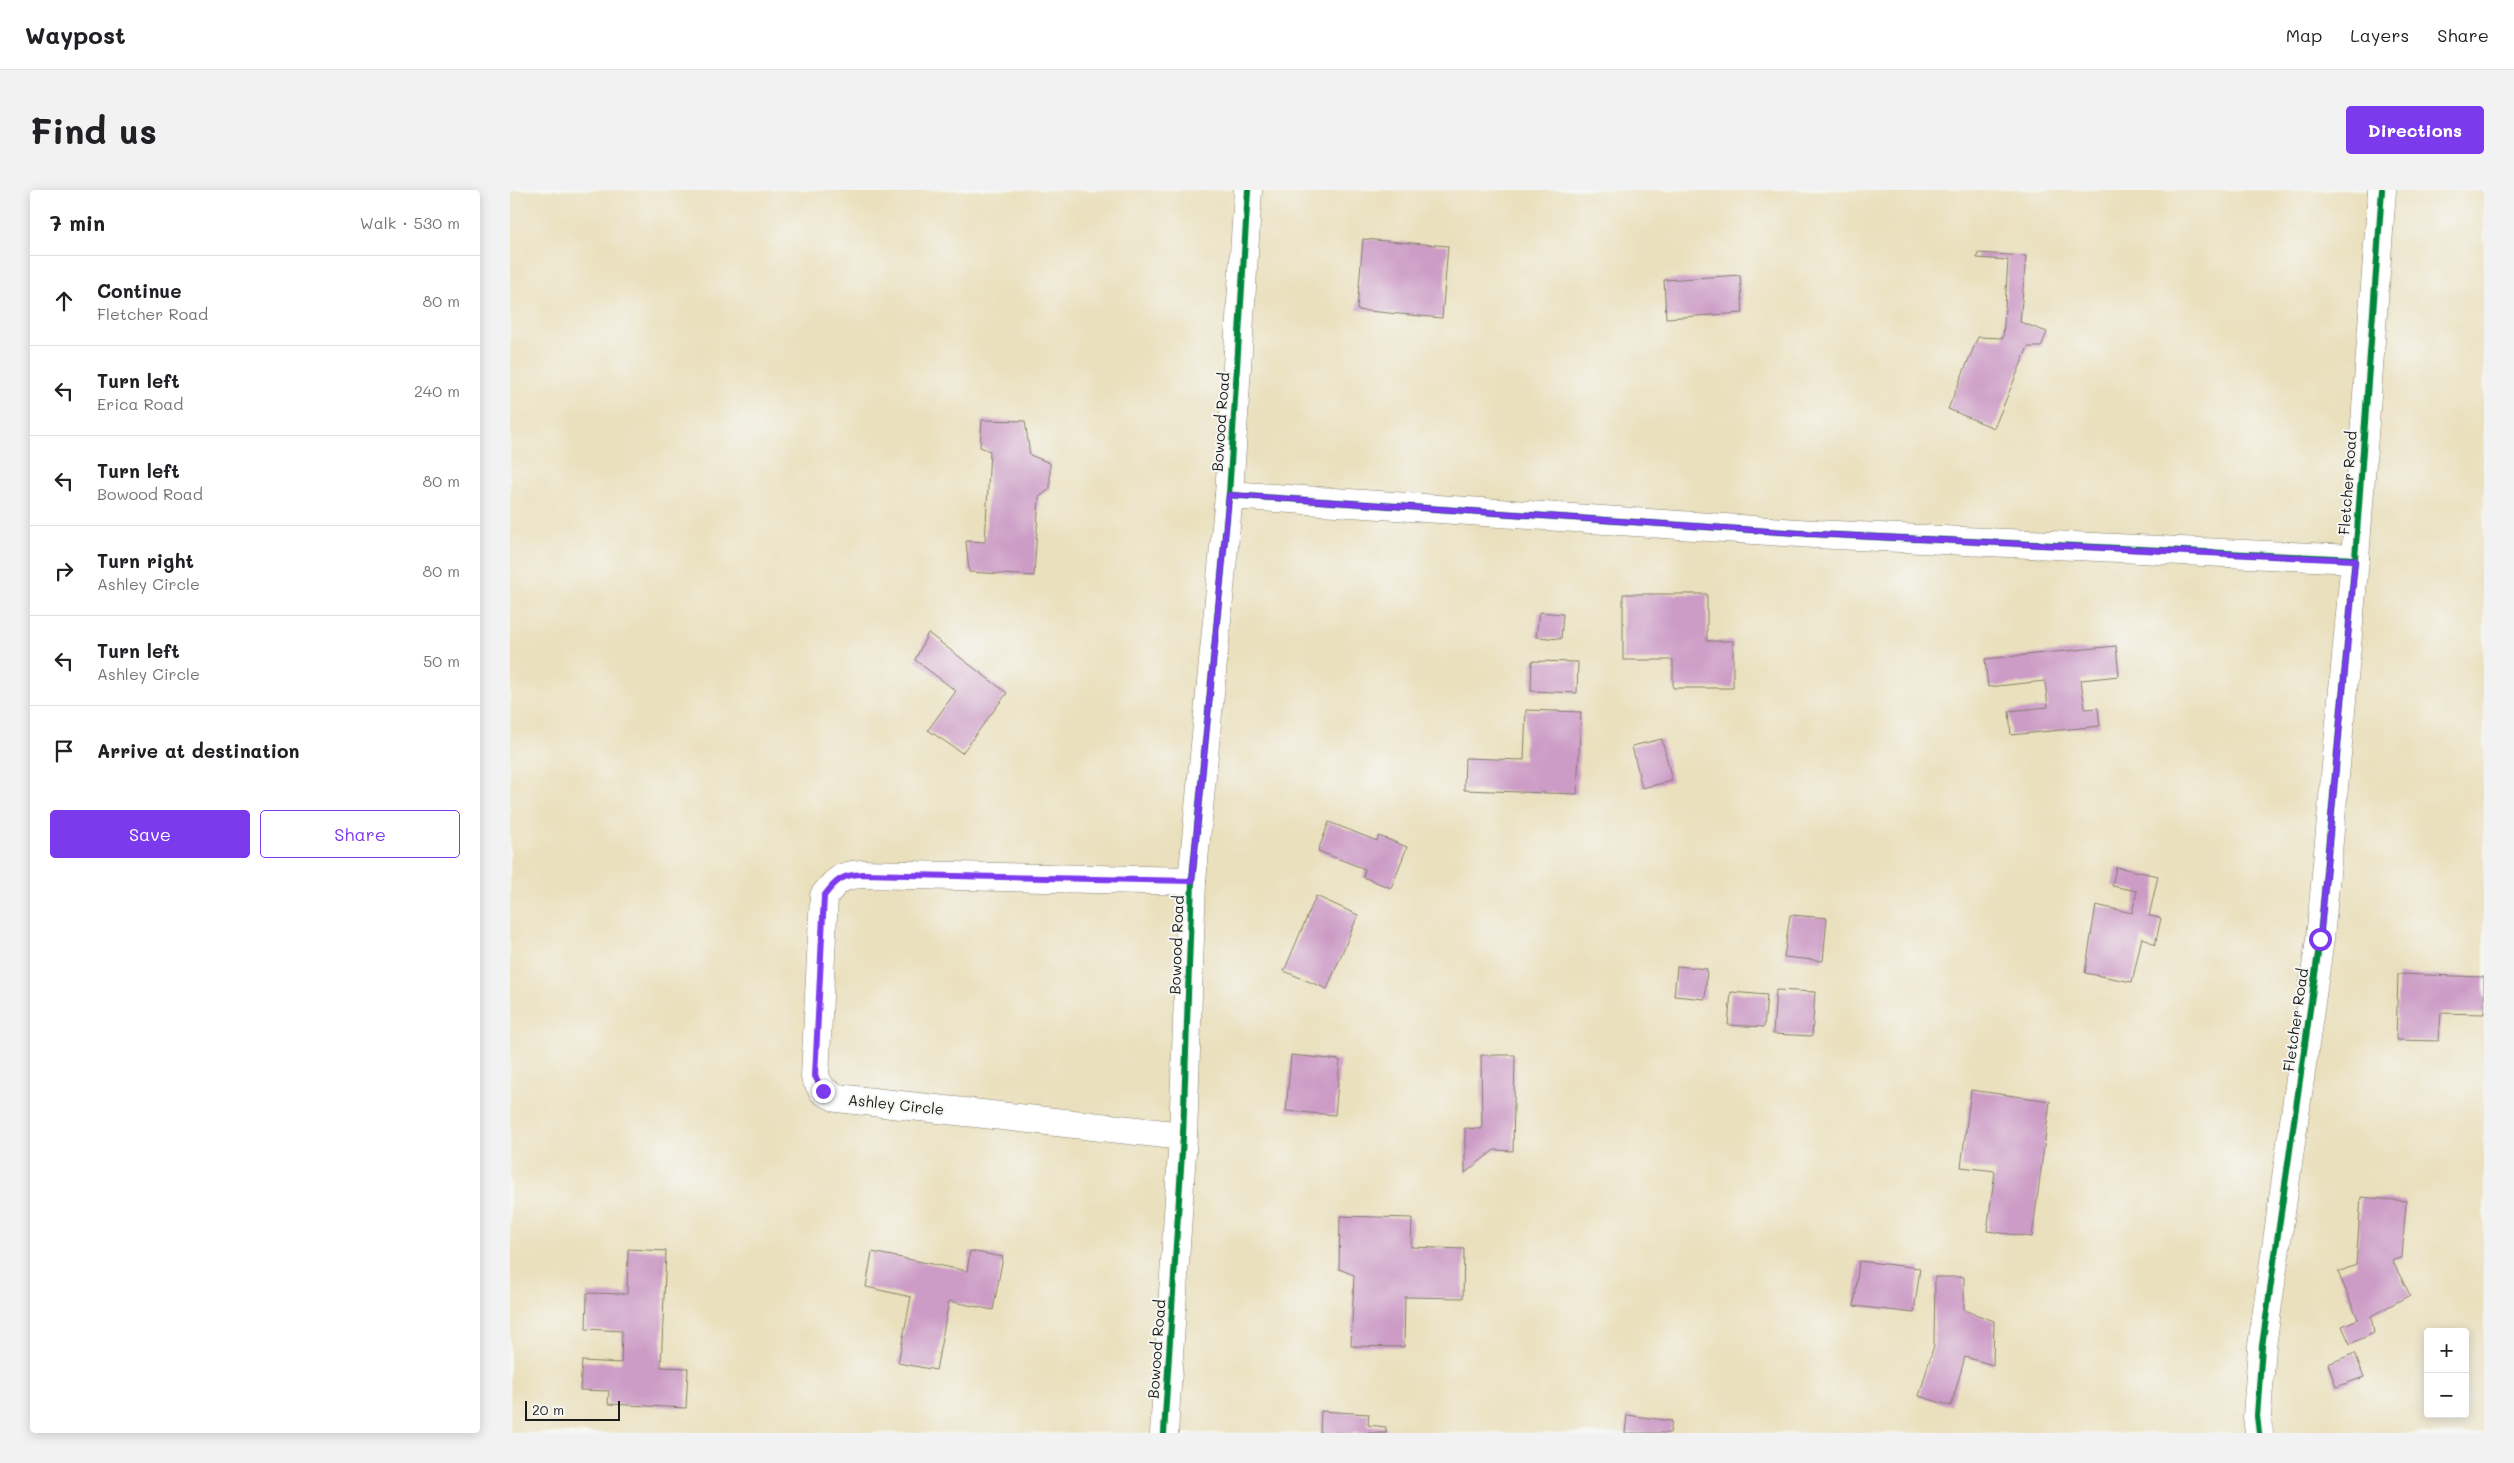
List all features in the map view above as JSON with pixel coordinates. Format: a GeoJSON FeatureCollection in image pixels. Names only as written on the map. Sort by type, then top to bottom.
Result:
{"type":"FeatureCollection","features":[{"type":"Feature","properties":{"kind":"street","name":"Bowood Road"},"geometry":{"type":"LineString","coordinates":[[1164,1433],[1183,1136],[1192,881],[1229,495],[1248,190]]}},
{"type":"Feature","properties":{"kind":"street","name":"Fletcher Road"},"geometry":{"type":"LineString","coordinates":[[2259,1433],[2257,1416],[2262,1346],[2320,939],[2355,560],[2382,190]]}},
{"type":"Feature","properties":{"kind":"street"},"geometry":{"type":"LineString","coordinates":[[1229,495],[1814,534],[2355,560]]}},
{"type":"Feature","properties":{"kind":"street","name":"Ashley Circle"},"geometry":{"type":"LineString","coordinates":[[1183,1136],[836,1098],[823,1091],[815,1076],[824,896],[834,882],[849,875],[862,874],[1192,881]]}},
{"type":"Feature","properties":{"kind":"building"},"geometry":{"type":"Polygon","coordinates":[[[1363,239],[1448,246],[1442,318],[1357,310],[1363,239]]]}},
{"type":"Feature","properties":{"kind":"building"},"geometry":{"type":"Polygon","coordinates":[[[1978,253],[2026,256],[2020,322],[2047,332],[2041,347],[2028,347],[1994,428],[1948,409],[1978,337],[2003,338],[2008,260],[1977,258],[1978,253]]]}},
{"type":"Feature","properties":{"kind":"building"},"geometry":{"type":"Polygon","coordinates":[[[1740,275],[1743,313],[1666,318],[1664,280],[1740,275]]]}},
{"type":"Feature","properties":{"kind":"building"},"geometry":{"type":"Polygon","coordinates":[[[982,420],[1025,421],[1030,455],[1050,463],[1050,489],[1039,497],[1034,576],[969,572],[966,541],[985,542],[990,451],[980,447],[982,420]]]}},
{"type":"Feature","properties":{"kind":"building"},"geometry":{"type":"Polygon","coordinates":[[[1623,594],[1707,594],[1707,641],[1733,641],[1733,688],[1673,688],[1673,660],[1623,660],[1623,594]]]}},
{"type":"Feature","properties":{"kind":"building"},"geometry":{"type":"Polygon","coordinates":[[[1539,612],[1563,614],[1561,639],[1536,637],[1539,612]]]}},
{"type":"Feature","properties":{"kind":"building"},"geometry":{"type":"Polygon","coordinates":[[[928,633],[1007,693],[962,753],[928,730],[956,691],[915,660],[928,633]]]}},
{"type":"Feature","properties":{"kind":"building"},"geometry":{"type":"Polygon","coordinates":[[[2116,646],[2119,676],[2081,680],[2085,709],[2098,708],[2100,726],[2011,735],[2009,711],[2048,707],[2045,681],[1988,687],[1985,659],[2116,646]]]}},
{"type":"Feature","properties":{"kind":"building"},"geometry":{"type":"Polygon","coordinates":[[[1532,661],[1578,662],[1577,693],[1531,691],[1532,661]]]}},
{"type":"Feature","properties":{"kind":"building"},"geometry":{"type":"Polygon","coordinates":[[[1526,710],[1581,712],[1577,794],[1464,790],[1465,758],[1524,760],[1526,710]]]}},
{"type":"Feature","properties":{"kind":"building"},"geometry":{"type":"Polygon","coordinates":[[[1662,739],[1672,781],[1642,788],[1632,746],[1662,739]]]}},
{"type":"Feature","properties":{"kind":"building"},"geometry":{"type":"Polygon","coordinates":[[[1329,822],[1377,841],[1379,836],[1407,847],[1391,888],[1363,877],[1365,869],[1318,851],[1329,822]]]}},
{"type":"Feature","properties":{"kind":"building"},"geometry":{"type":"Polygon","coordinates":[[[2116,867],[2158,876],[2149,916],[2161,918],[2155,945],[2142,937],[2132,982],[2085,973],[2096,905],[2132,913],[2137,891],[2112,886],[2116,867]]]}},
{"type":"Feature","properties":{"kind":"building"},"geometry":{"type":"Polygon","coordinates":[[[1316,896],[1358,915],[1327,989],[1284,971],[1316,896]]]}},
{"type":"Feature","properties":{"kind":"building"},"geometry":{"type":"Polygon","coordinates":[[[1790,915],[1827,918],[1823,961],[1784,957],[1790,915]]]}},
{"type":"Feature","properties":{"kind":"building"},"geometry":{"type":"Polygon","coordinates":[[[1677,966],[1707,969],[1705,999],[1674,996],[1677,966]]]}},
{"type":"Feature","properties":{"kind":"building"},"geometry":{"type":"Polygon","coordinates":[[[2398,974],[2484,977],[2484,1014],[2441,1013],[2439,1041],[2396,1040],[2398,974]]]}},
{"type":"Feature","properties":{"kind":"building"},"geometry":{"type":"Polygon","coordinates":[[[1776,990],[1815,992],[1812,1036],[1773,1034],[1776,990]]]}},
{"type":"Feature","properties":{"kind":"building"},"geometry":{"type":"Polygon","coordinates":[[[1731,992],[1767,995],[1764,1027],[1728,1025],[1731,992]]]}},
{"type":"Feature","properties":{"kind":"building"},"geometry":{"type":"Polygon","coordinates":[[[1291,1055],[1340,1060],[1335,1115],[1286,1111],[1291,1055]]]}},
{"type":"Feature","properties":{"kind":"building"},"geometry":{"type":"Polygon","coordinates":[[[1481,1055],[1515,1055],[1513,1151],[1494,1150],[1465,1173],[1465,1128],[1482,1129],[1481,1055]]]}},
{"type":"Feature","properties":{"kind":"building"},"geometry":{"type":"Polygon","coordinates":[[[1971,1090],[2050,1101],[2032,1237],[1987,1231],[1995,1171],[1961,1167],[1971,1090]]]}},
{"type":"Feature","properties":{"kind":"building"},"geometry":{"type":"Polygon","coordinates":[[[2361,1197],[2406,1201],[2402,1258],[2392,1260],[2410,1295],[2371,1316],[2374,1333],[2350,1344],[2342,1326],[2358,1319],[2338,1272],[2356,1265],[2361,1197]]]}},
{"type":"Feature","properties":{"kind":"building"},"geometry":{"type":"Polygon","coordinates":[[[1340,1216],[1412,1218],[1411,1247],[1464,1249],[1463,1298],[1405,1297],[1404,1347],[1351,1346],[1354,1275],[1339,1269],[1340,1216]]]}},
{"type":"Feature","properties":{"kind":"building"},"geometry":{"type":"Polygon","coordinates":[[[628,1249],[666,1251],[661,1367],[688,1368],[686,1408],[608,1404],[609,1391],[580,1390],[582,1361],[621,1363],[622,1331],[586,1329],[587,1293],[627,1294],[628,1249]]]}},
{"type":"Feature","properties":{"kind":"building"},"geometry":{"type":"Polygon","coordinates":[[[970,1251],[1003,1257],[993,1310],[949,1301],[936,1370],[898,1363],[911,1297],[866,1287],[872,1252],[967,1271],[970,1251]]]}},
{"type":"Feature","properties":{"kind":"building"},"geometry":{"type":"Polygon","coordinates":[[[1859,1261],[1920,1268],[1914,1313],[1854,1306],[1859,1261]]]}},
{"type":"Feature","properties":{"kind":"building"},"geometry":{"type":"Polygon","coordinates":[[[1935,1277],[1964,1277],[1964,1310],[1994,1321],[1993,1365],[1965,1357],[1951,1406],[1919,1396],[1934,1345],[1935,1277]]]}},
{"type":"Feature","properties":{"kind":"building"},"geometry":{"type":"Polygon","coordinates":[[[2355,1353],[2364,1377],[2336,1387],[2328,1364],[2355,1353]]]}},
{"type":"Feature","properties":{"kind":"building"},"geometry":{"type":"Polygon","coordinates":[[[1321,1411],[1369,1414],[1368,1425],[1386,1427],[1386,1433],[1320,1433],[1321,1411]]]}},
{"type":"Feature","properties":{"kind":"building"},"geometry":{"type":"Polygon","coordinates":[[[1627,1415],[1672,1421],[1670,1433],[1625,1433],[1627,1415]]]}},
{"type":"Feature","properties":{"kind":"cycle path"},"geometry":{"type":"LineString","coordinates":[[1164,1433],[1183,1136],[1192,881],[1229,495],[1248,190]]}},
{"type":"Feature","properties":{"kind":"cycle path"},"geometry":{"type":"LineString","coordinates":[[2259,1433],[2257,1416],[2262,1346],[2320,939],[2355,559],[2382,190]]}},
{"type":"Feature","properties":{"kind":"cycle path"},"geometry":{"type":"LineString","coordinates":[[1229,495],[1814,534],[2355,559]]}},
{"type":"Feature","properties":{"kind":"route"},"geometry":{"type":"LineString","coordinates":[[823,1091],[815,1076],[824,896],[834,882],[849,875],[862,874],[1192,881],[1210,674],[1229,495],[1814,534],[2355,560],[2320,939]]}}]}
